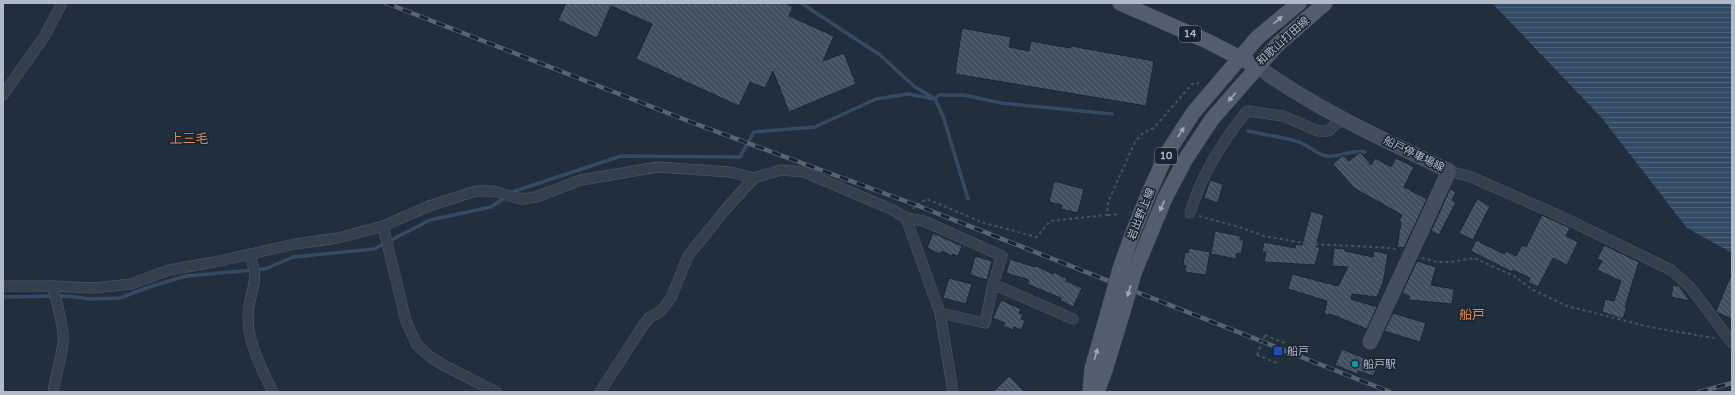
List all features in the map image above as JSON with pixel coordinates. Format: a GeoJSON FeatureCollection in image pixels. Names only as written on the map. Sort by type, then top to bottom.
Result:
{"type":"FeatureCollection","features":[{"type":"Feature","properties":{"kind":"main road","name":"和歌山打田線"},"geometry":{"type":"LineString","coordinates":[[1120,3],[1207,42],[1258,67],[1276,46],[1325,3]]}},
{"type":"Feature","properties":{"kind":"main road","name":"和歌山打田線"},"geometry":{"type":"LineString","coordinates":[[1239,58],[1257,38],[1299,3]]}},
{"type":"Feature","properties":{"kind":"main road","name":"岩出野上線"},"geometry":{"type":"LineString","coordinates":[[1090,392],[1092,369],[1117,305],[1127,271],[1132,235],[1148,193],[1166,155],[1193,113],[1239,58]]}},
{"type":"Feature","properties":{"kind":"main road","name":"岩出野上線"},"geometry":{"type":"LineString","coordinates":[[1127,271],[1185,160],[1212,119],[1258,67]]}},
{"type":"Feature","properties":{"kind":"main road","name":"船戸停車場線"},"geometry":{"type":"LineString","coordinates":[[1258,67],[1283,86],[1342,119],[1449,171],[1370,342]]}},
{"type":"Feature","properties":{"kind":"main road","name":"岩出野上線"},"geometry":{"type":"LineString","coordinates":[[1097,392],[1105,370],[1117,305]]}},
{"type":"Feature","properties":{"kind":"street"},"geometry":{"type":"LineString","coordinates":[[3,95],[44,37],[62,3]]}},
{"type":"Feature","properties":{"kind":"street"},"geometry":{"type":"LineString","coordinates":[[1190,213],[1211,161],[1247,112],[1283,116],[1318,131],[1328,131],[1342,119]]}},
{"type":"Feature","properties":{"kind":"street"},"geometry":{"type":"LineString","coordinates":[[3,286],[94,288],[131,284],[169,270],[295,244],[338,238],[383,226],[429,206],[476,191],[493,191],[521,199],[536,197],[581,180],[632,170],[658,168],[730,172],[754,178],[781,170],[804,172],[893,210],[906,218],[924,221],[1002,256],[993,284],[985,323],[940,313]]}},
{"type":"Feature","properties":{"kind":"street"},"geometry":{"type":"LineString","coordinates":[[1449,171],[1486,183],[1558,215],[1671,270],[1691,288],[1731,342]]}},
{"type":"Feature","properties":{"kind":"street"},"geometry":{"type":"LineString","coordinates":[[600,392],[642,327],[650,318],[661,311],[671,298],[688,256],[725,210],[754,178]]}},
{"type":"Feature","properties":{"kind":"street"},"geometry":{"type":"LineString","coordinates":[[906,218],[940,313],[953,392]]}},
{"type":"Feature","properties":{"kind":"street"},"geometry":{"type":"LineString","coordinates":[[383,226],[406,321],[417,344],[429,356],[443,365],[496,392]]}},
{"type":"Feature","properties":{"kind":"street"},"geometry":{"type":"LineString","coordinates":[[249,254],[256,277],[248,318],[252,343],[272,392]]}},
{"type":"Feature","properties":{"kind":"street"},"geometry":{"type":"LineString","coordinates":[[993,284],[1073,319]]}},
{"type":"Feature","properties":{"kind":"street"},"geometry":{"type":"LineString","coordinates":[[52,286],[59,304],[64,342],[56,372],[53,392]]}},
{"type":"Feature","properties":{"kind":"path"},"geometry":{"type":"LineString","coordinates":[[1107,215],[1108,202],[1135,142],[1143,133],[1154,128],[1192,84],[1199,84]]}},
{"type":"Feature","properties":{"kind":"path"},"geometry":{"type":"LineString","coordinates":[[906,218],[916,205],[927,199],[984,223],[1037,237],[1050,221],[1118,214]]}},
{"type":"Feature","properties":{"kind":"path"},"geometry":{"type":"LineString","coordinates":[[1190,213],[1264,236],[1309,244],[1393,248],[1410,255],[1437,262],[1452,262],[1474,258],[1514,276],[1533,290],[1567,306],[1650,328],[1731,342]]}},
{"type":"Feature","properties":{"kind":"path"},"geometry":{"type":"LineString","coordinates":[[1277,363],[1257,355],[1265,335],[1285,344]]}},
{"type":"Feature","properties":{"kind":"water"},"geometry":{"type":"Polygon","coordinates":[[[1492,3],[1732,3],[1732,253],[1687,228],[1601,117],[1492,3]]]}},
{"type":"Feature","properties":{"kind":"building"},"geometry":{"type":"Polygon","coordinates":[[[566,3],[785,3],[793,7],[789,16],[834,36],[823,61],[844,53],[856,84],[789,112],[773,71],[765,88],[750,82],[739,106],[636,59],[652,24],[611,6],[597,38],[558,20],[566,3]]]}},
{"type":"Feature","properties":{"kind":"building"},"geometry":{"type":"Polygon","coordinates":[[[962,28],[1011,37],[1009,47],[1029,51],[1031,41],[1070,48],[1071,46],[1154,61],[1146,106],[955,74],[962,28]]]}},
{"type":"Feature","properties":{"kind":"building"},"geometry":{"type":"Polygon","coordinates":[[[1360,152],[1371,165],[1375,158],[1391,167],[1396,158],[1414,167],[1404,187],[1427,199],[1404,248],[1397,247],[1401,222],[1399,221],[1402,215],[1354,188],[1333,164],[1343,155],[1349,161],[1360,152]]]}},
{"type":"Feature","properties":{"kind":"building"},"geometry":{"type":"Polygon","coordinates":[[[1210,180],[1223,184],[1218,203],[1204,198],[1210,180]]]}},
{"type":"Feature","properties":{"kind":"building"},"geometry":{"type":"Polygon","coordinates":[[[1054,181],[1084,189],[1078,213],[1061,209],[1062,205],[1049,202],[1054,181]]]}},
{"type":"Feature","properties":{"kind":"building"},"geometry":{"type":"Polygon","coordinates":[[[1450,189],[1456,192],[1452,200],[1456,202],[1439,235],[1431,231],[1450,189]]]}},
{"type":"Feature","properties":{"kind":"building"},"geometry":{"type":"Polygon","coordinates":[[[1477,199],[1490,206],[1473,240],[1459,233],[1477,199]]]}},
{"type":"Feature","properties":{"kind":"building"},"geometry":{"type":"Polygon","coordinates":[[[1311,211],[1324,215],[1316,247],[1320,247],[1315,265],[1264,262],[1266,252],[1262,252],[1264,242],[1295,248],[1296,244],[1302,245],[1311,211]]]}},
{"type":"Feature","properties":{"kind":"building"},"geometry":{"type":"Polygon","coordinates":[[[1542,215],[1570,228],[1566,236],[1578,242],[1567,265],[1553,258],[1538,287],[1528,282],[1530,278],[1513,270],[1512,272],[1471,251],[1476,240],[1504,254],[1506,251],[1516,256],[1522,245],[1526,247],[1542,215]]]}},
{"type":"Feature","properties":{"kind":"building"},"geometry":{"type":"Polygon","coordinates":[[[1215,231],[1240,236],[1240,240],[1244,240],[1241,254],[1237,253],[1236,259],[1211,254],[1215,231]]]}},
{"type":"Feature","properties":{"kind":"building"},"geometry":{"type":"Polygon","coordinates":[[[933,233],[962,246],[958,256],[953,254],[952,256],[942,251],[940,254],[927,248],[933,233]]]}},
{"type":"Feature","properties":{"kind":"building"},"geometry":{"type":"Polygon","coordinates":[[[1604,245],[1639,262],[1625,307],[1627,307],[1623,319],[1602,312],[1605,299],[1614,301],[1621,281],[1597,270],[1602,261],[1597,259],[1604,245]]]}},
{"type":"Feature","properties":{"kind":"building"},"geometry":{"type":"Polygon","coordinates":[[[1189,248],[1210,252],[1206,275],[1185,272],[1186,266],[1183,265],[1185,252],[1188,253],[1189,248]]]}},
{"type":"Feature","properties":{"kind":"building"},"geometry":{"type":"Polygon","coordinates":[[[1334,248],[1345,249],[1345,251],[1373,257],[1374,251],[1388,254],[1383,283],[1377,297],[1352,294],[1351,299],[1377,307],[1367,329],[1333,315],[1324,314],[1327,301],[1288,289],[1292,274],[1338,286],[1348,267],[1332,266],[1334,248]]]}},
{"type":"Feature","properties":{"kind":"building"},"geometry":{"type":"Polygon","coordinates":[[[975,256],[992,261],[987,280],[970,275],[975,256]]]}},
{"type":"Feature","properties":{"kind":"building"},"geometry":{"type":"Polygon","coordinates":[[[1010,259],[1035,267],[1036,266],[1053,274],[1054,272],[1067,279],[1066,281],[1082,288],[1073,307],[1060,300],[1061,298],[1027,284],[1029,280],[1006,273],[1010,259]]]}},
{"type":"Feature","properties":{"kind":"building"},"geometry":{"type":"Polygon","coordinates":[[[1417,261],[1436,267],[1431,285],[1454,289],[1452,304],[1409,300],[1409,296],[1402,293],[1417,261]]]}},
{"type":"Feature","properties":{"kind":"building"},"geometry":{"type":"Polygon","coordinates":[[[1732,273],[1732,319],[1716,311],[1732,273]]]}},
{"type":"Feature","properties":{"kind":"building"},"geometry":{"type":"Polygon","coordinates":[[[949,278],[972,284],[966,304],[943,298],[949,278]]]}},
{"type":"Feature","properties":{"kind":"building"},"geometry":{"type":"Polygon","coordinates":[[[1673,285],[1679,286],[1690,301],[1671,297],[1673,285]]]}},
{"type":"Feature","properties":{"kind":"building"},"geometry":{"type":"Polygon","coordinates":[[[1001,300],[1021,309],[1019,313],[1023,314],[1021,319],[1025,321],[1021,330],[1014,327],[1013,330],[1003,326],[1005,323],[993,318],[1001,300]]]}},
{"type":"Feature","properties":{"kind":"building"},"geometry":{"type":"Polygon","coordinates":[[[1393,313],[1426,323],[1420,342],[1384,331],[1393,313]]]}},
{"type":"Feature","properties":{"kind":"building","name":"船戸駅"},"geometry":{"type":"Polygon","coordinates":[[[1342,349],[1374,362],[1372,366],[1377,368],[1373,376],[1358,371],[1357,374],[1335,365],[1342,349]]]}},
{"type":"Feature","properties":{"kind":"building"},"geometry":{"type":"Polygon","coordinates":[[[1009,376],[1025,392],[993,392],[1009,376]]]}},
{"type":"Feature","properties":{"kind":"waterway"},"geometry":{"type":"LineString","coordinates":[[801,3],[880,55],[914,86],[935,99],[943,116],[968,199]]}},
{"type":"Feature","properties":{"kind":"waterway"},"geometry":{"type":"LineString","coordinates":[[511,194],[515,191],[621,156],[740,157],[754,132],[815,127],[876,99],[908,94],[935,99]]}},
{"type":"Feature","properties":{"kind":"waterway"},"geometry":{"type":"LineString","coordinates":[[935,99],[939,95],[964,95],[1001,103],[1112,114]]}},
{"type":"Feature","properties":{"kind":"waterway"},"geometry":{"type":"LineString","coordinates":[[1248,131],[1299,142],[1326,156],[1336,156],[1360,151],[1365,152]]}},
{"type":"Feature","properties":{"kind":"waterway"},"geometry":{"type":"LineString","coordinates":[[3,297],[67,296],[90,299],[120,298],[149,287],[186,276],[265,269],[293,257],[374,249],[430,220],[491,207],[506,197]]}},
{"type":"Feature","properties":{"kind":"railway"},"geometry":{"type":"LineString","coordinates":[[386,3],[696,124],[916,205],[1390,392]]}},
{"type":"Feature","properties":{"kind":"railway"},"geometry":{"type":"LineString","coordinates":[[1699,392],[1732,383]]}},
{"type":"Feature","properties":{"kind":"place","name":"船戸"},"geometry":{"type":"Point","coordinates":[1278,351]}},
{"type":"Feature","properties":{"kind":"place","name":"船戸駅"},"geometry":{"type":"Point","coordinates":[1355,364]}},
{"type":"Feature","properties":{"kind":"district","name":"上三毛"},"geometry":{"type":"Point","coordinates":[189,139]}},
{"type":"Feature","properties":{"kind":"district","name":"船戸"},"geometry":{"type":"Point","coordinates":[1472,315]}}]}
